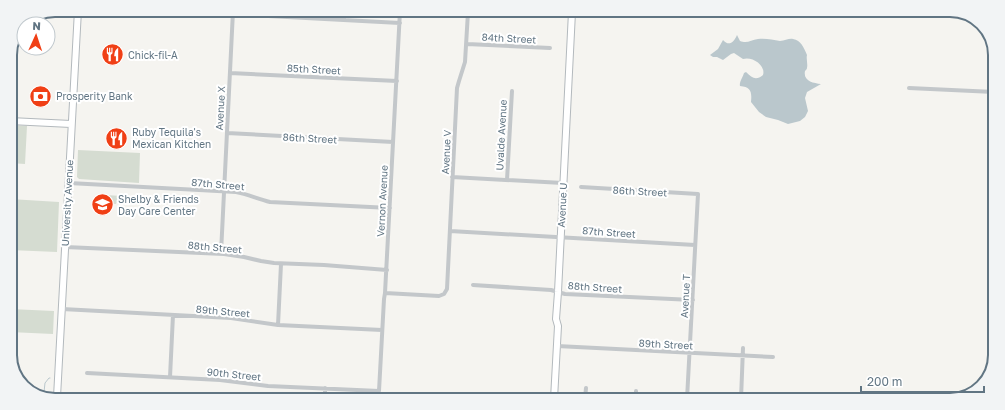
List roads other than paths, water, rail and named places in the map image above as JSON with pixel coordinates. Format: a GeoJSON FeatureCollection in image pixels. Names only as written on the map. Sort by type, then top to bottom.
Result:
{"type":"FeatureCollection","features":[{"type":"Feature","properties":{"kind":"street","name":"University Avenue"},"geometry":{"type":"LineString","coordinates":[[57,393],[78,17]]}},
{"type":"Feature","properties":{"kind":"street","name":"Avenue X"},"geometry":{"type":"LineString","coordinates":[[221,254],[233,17]]}},
{"type":"Feature","properties":{"kind":"street"},"geometry":{"type":"LineString","coordinates":[[289,17],[400,23]]}},
{"type":"Feature","properties":{"kind":"street","name":"Vernon Avenue"},"geometry":{"type":"LineString","coordinates":[[379,391],[384,299],[386,293],[400,17]]}},
{"type":"Feature","properties":{"kind":"street","name":"Avenue V"},"geometry":{"type":"LineString","coordinates":[[386,293],[439,296],[444,294],[447,289],[457,88],[465,62],[468,17]]}},
{"type":"Feature","properties":{"kind":"street","name":"Avenue U"},"geometry":{"type":"LineString","coordinates":[[554,393],[558,326],[556,319],[572,17]]}},
{"type":"Feature","properties":{"kind":"street","name":"84th Street"},"geometry":{"type":"LineString","coordinates":[[467,44],[550,48]]}},
{"type":"Feature","properties":{"kind":"street","name":"85th Street"},"geometry":{"type":"LineString","coordinates":[[230,73],[396,82]]}},
{"type":"Feature","properties":{"kind":"street"},"geometry":{"type":"LineString","coordinates":[[910,88],[988,92]]}},
{"type":"Feature","properties":{"kind":"street","name":"Uvalde Avenue"},"geometry":{"type":"LineString","coordinates":[[507,180],[512,91]]}},
{"type":"Feature","properties":{"kind":"street"},"geometry":{"type":"LineString","coordinates":[[17,121],[72,124]]}},
{"type":"Feature","properties":{"kind":"street","name":"86th Street"},"geometry":{"type":"LineString","coordinates":[[227,133],[393,142]]}},
{"type":"Feature","properties":{"kind":"street"},"geometry":{"type":"LineString","coordinates":[[452,177],[563,183]]}},
{"type":"Feature","properties":{"kind":"street","name":"87th Street"},"geometry":{"type":"LineString","coordinates":[[68,184],[236,192],[270,202],[390,208]]}},
{"type":"Feature","properties":{"kind":"street","name":"86th Street"},"geometry":{"type":"LineString","coordinates":[[581,187],[698,194]]}},
{"type":"Feature","properties":{"kind":"street","name":"Avenue T"},"geometry":{"type":"LineString","coordinates":[[687,393],[698,194]]}},
{"type":"Feature","properties":{"kind":"street","name":"87th Street"},"geometry":{"type":"LineString","coordinates":[[450,231],[696,245]]}},
{"type":"Feature","properties":{"kind":"street","name":"88th Street"},"geometry":{"type":"LineString","coordinates":[[65,247],[221,254],[281,264],[324,265],[387,270]]}},
{"type":"Feature","properties":{"kind":"street"},"geometry":{"type":"LineString","coordinates":[[278,325],[281,264]]}},
{"type":"Feature","properties":{"kind":"street","name":"88th Street"},"geometry":{"type":"LineString","coordinates":[[473,285],[551,290],[565,294],[692,300]]}},
{"type":"Feature","properties":{"kind":"street","name":"89th Street"},"geometry":{"type":"LineString","coordinates":[[62,309],[236,319],[278,325],[382,330]]}},
{"type":"Feature","properties":{"kind":"street"},"geometry":{"type":"LineString","coordinates":[[170,378],[173,315]]}},
{"type":"Feature","properties":{"kind":"street","name":"89th Street"},"geometry":{"type":"LineString","coordinates":[[557,346],[773,357]]}},
{"type":"Feature","properties":{"kind":"street"},"geometry":{"type":"LineString","coordinates":[[741,393],[743,348]]}},
{"type":"Feature","properties":{"kind":"street","name":"90th Street"},"geometry":{"type":"LineString","coordinates":[[87,374],[220,380],[268,386],[379,391]]}},
{"type":"Feature","properties":{"kind":"street"},"geometry":{"type":"LineString","coordinates":[[325,388],[325,393]]}},
{"type":"Feature","properties":{"kind":"street"},"geometry":{"type":"LineString","coordinates":[[586,388],[586,393]]}},
{"type":"Feature","properties":{"kind":"waterway"},"geometry":{"type":"LineString","coordinates":[[44,391],[45,383],[50,378]]}},
{"type":"Feature","properties":{"kind":"place","name":"Chick-fil-A"},"geometry":{"type":"Point","coordinates":[112,55]}},
{"type":"Feature","properties":{"kind":"place","name":"Prosperity Bank"},"geometry":{"type":"Point","coordinates":[40,96]}},
{"type":"Feature","properties":{"kind":"place","name":"Ruby Tequila's Mexican Kitchen"},"geometry":{"type":"Point","coordinates":[116,138]}},
{"type":"Feature","properties":{"kind":"place","name":"Shelby & Friends Day Care Center"},"geometry":{"type":"Point","coordinates":[103,205]}}]}
